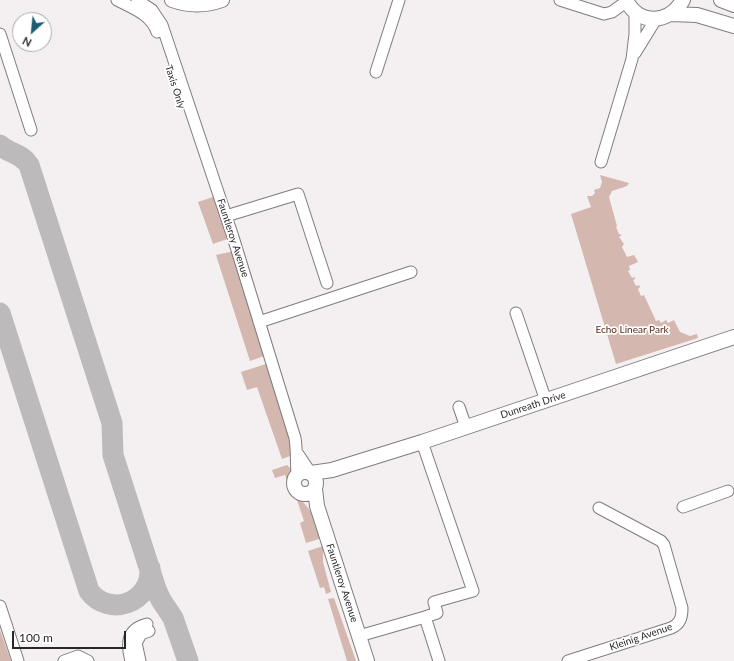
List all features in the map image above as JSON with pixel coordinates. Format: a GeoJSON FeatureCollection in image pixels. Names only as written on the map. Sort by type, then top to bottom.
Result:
{"type":"FeatureCollection","features":[{"type":"Feature","properties":{"kind":"main road"},"geometry":{"type":"LineString","coordinates":[[172,0],[194,6],[222,0]]}},
{"type":"Feature","properties":{"kind":"main road"},"geometry":{"type":"LineString","coordinates":[[671,14],[678,8],[683,0]]}},
{"type":"Feature","properties":{"kind":"main road"},"geometry":{"type":"LineString","coordinates":[[721,0],[734,5]]}},
{"type":"Feature","properties":{"kind":"main road"},"geometry":{"type":"LineString","coordinates":[[629,4],[648,18],[656,19],[671,14],[697,15],[734,26]]}},
{"type":"Feature","properties":{"kind":"main road","name":"Dunreath Drive"},"geometry":{"type":"LineString","coordinates":[[309,481],[332,470],[422,442],[734,337]]}},
{"type":"Feature","properties":{"kind":"main road","name":"Fauntleroy Avenue"},"geometry":{"type":"LineString","coordinates":[[309,481],[367,661]]}},
{"type":"Feature","properties":{"kind":"street","name":"Taxis Only"},"geometry":{"type":"LineString","coordinates":[[117,0],[145,15],[156,28],[196,148],[216,189]]}},
{"type":"Feature","properties":{"kind":"street","name":"Fauntleroy Avenue"},"geometry":{"type":"LineString","coordinates":[[136,0],[152,10],[162,25],[226,216],[260,322],[295,438],[298,454],[309,481]]}},
{"type":"Feature","properties":{"kind":"street"},"geometry":{"type":"LineString","coordinates":[[376,72],[399,0]]}},
{"type":"Feature","properties":{"kind":"street"},"geometry":{"type":"LineString","coordinates":[[560,0],[608,14],[629,4],[636,34],[632,58],[601,162]]}},
{"type":"Feature","properties":{"kind":"street"},"geometry":{"type":"LineString","coordinates":[[632,58],[656,19]]}},
{"type":"Feature","properties":{"kind":"street"},"geometry":{"type":"LineString","coordinates":[[0,34],[4,59],[31,130]]}},
{"type":"Feature","properties":{"kind":"street"},"geometry":{"type":"LineString","coordinates":[[226,216],[298,194],[327,283]]}},
{"type":"Feature","properties":{"kind":"street"},"geometry":{"type":"LineString","coordinates":[[260,322],[411,272]]}},
{"type":"Feature","properties":{"kind":"street"},"geometry":{"type":"LineString","coordinates":[[519,312],[548,400]]}},
{"type":"Feature","properties":{"kind":"street"},"geometry":{"type":"LineString","coordinates":[[459,407],[466,427]]}},
{"type":"Feature","properties":{"kind":"street"},"geometry":{"type":"LineString","coordinates":[[359,636],[437,613],[434,602],[473,591],[422,442]]}},
{"type":"Feature","properties":{"kind":"street"},"geometry":{"type":"LineString","coordinates":[[683,506],[728,491]]}},
{"type":"Feature","properties":{"kind":"street","name":"Kleinig Avenue"},"geometry":{"type":"LineString","coordinates":[[568,661],[671,628],[680,621],[682,616],[682,608],[664,545],[661,541],[599,508]]}},
{"type":"Feature","properties":{"kind":"street"},"geometry":{"type":"LineString","coordinates":[[0,606],[18,661]]}},
{"type":"Feature","properties":{"kind":"street"},"geometry":{"type":"LineString","coordinates":[[425,616],[440,661]]}},
{"type":"Feature","properties":{"kind":"street"},"geometry":{"type":"LineString","coordinates":[[131,661],[127,646],[130,636],[138,626],[148,627],[137,641],[136,650],[140,661]]}},
{"type":"Feature","properties":{"kind":"street"},"geometry":{"type":"LineString","coordinates":[[69,660],[82,657],[88,661]]}},
{"type":"Feature","properties":{"kind":"green space","name":"Echo Linear Park"},"geometry":{"type":"Polygon","coordinates":[[[600,175],[629,183],[627,186],[612,191],[609,197],[617,226],[616,227],[619,234],[622,235],[619,237],[624,244],[622,247],[627,257],[634,255],[638,262],[629,266],[630,270],[628,271],[632,278],[635,277],[633,280],[636,286],[639,285],[640,287],[638,289],[641,296],[644,295],[656,321],[659,320],[661,323],[666,320],[668,323],[674,320],[680,332],[690,336],[697,334],[698,338],[616,364],[571,214],[591,207],[587,196],[592,196],[595,193],[594,190],[600,188],[602,182],[600,175]]]}},
{"type":"Feature","properties":{"kind":"green space"},"geometry":{"type":"Polygon","coordinates":[[[219,195],[233,237],[213,244],[198,202],[219,195]]]}},
{"type":"Feature","properties":{"kind":"green space"},"geometry":{"type":"Polygon","coordinates":[[[234,251],[267,355],[250,361],[216,255],[234,251]]]}},
{"type":"Feature","properties":{"kind":"green space"},"geometry":{"type":"Polygon","coordinates":[[[269,363],[294,447],[293,455],[282,459],[257,387],[247,390],[241,372],[269,363]]]}},
{"type":"Feature","properties":{"kind":"green space"},"geometry":{"type":"Polygon","coordinates":[[[287,465],[291,469],[291,477],[287,480],[285,475],[275,478],[272,470],[287,465]]]}},
{"type":"Feature","properties":{"kind":"green space"},"geometry":{"type":"Polygon","coordinates":[[[296,497],[309,509],[322,538],[306,543],[300,523],[304,521],[296,497]]]}},
{"type":"Feature","properties":{"kind":"green space"},"geometry":{"type":"Polygon","coordinates":[[[323,546],[323,562],[331,592],[326,594],[324,587],[320,588],[308,551],[323,546]]]}},
{"type":"Feature","properties":{"kind":"green space"},"geometry":{"type":"Polygon","coordinates":[[[334,598],[356,661],[347,661],[328,599],[334,598]]]}},
{"type":"Feature","properties":{"kind":"green space"},"geometry":{"type":"Polygon","coordinates":[[[0,630],[11,661],[0,661],[0,630]]]}},
{"type":"Feature","properties":{"kind":"taxiway"},"geometry":{"type":"LineString","coordinates":[[0,145],[22,158],[29,165],[112,423],[113,455],[156,589],[161,600],[173,618],[188,661]]}},
{"type":"Feature","properties":{"kind":"taxiway"},"geometry":{"type":"LineString","coordinates":[[0,313],[89,591],[97,599],[107,604],[118,605],[128,603],[137,598],[144,590],[149,580],[150,568]]}}]}
